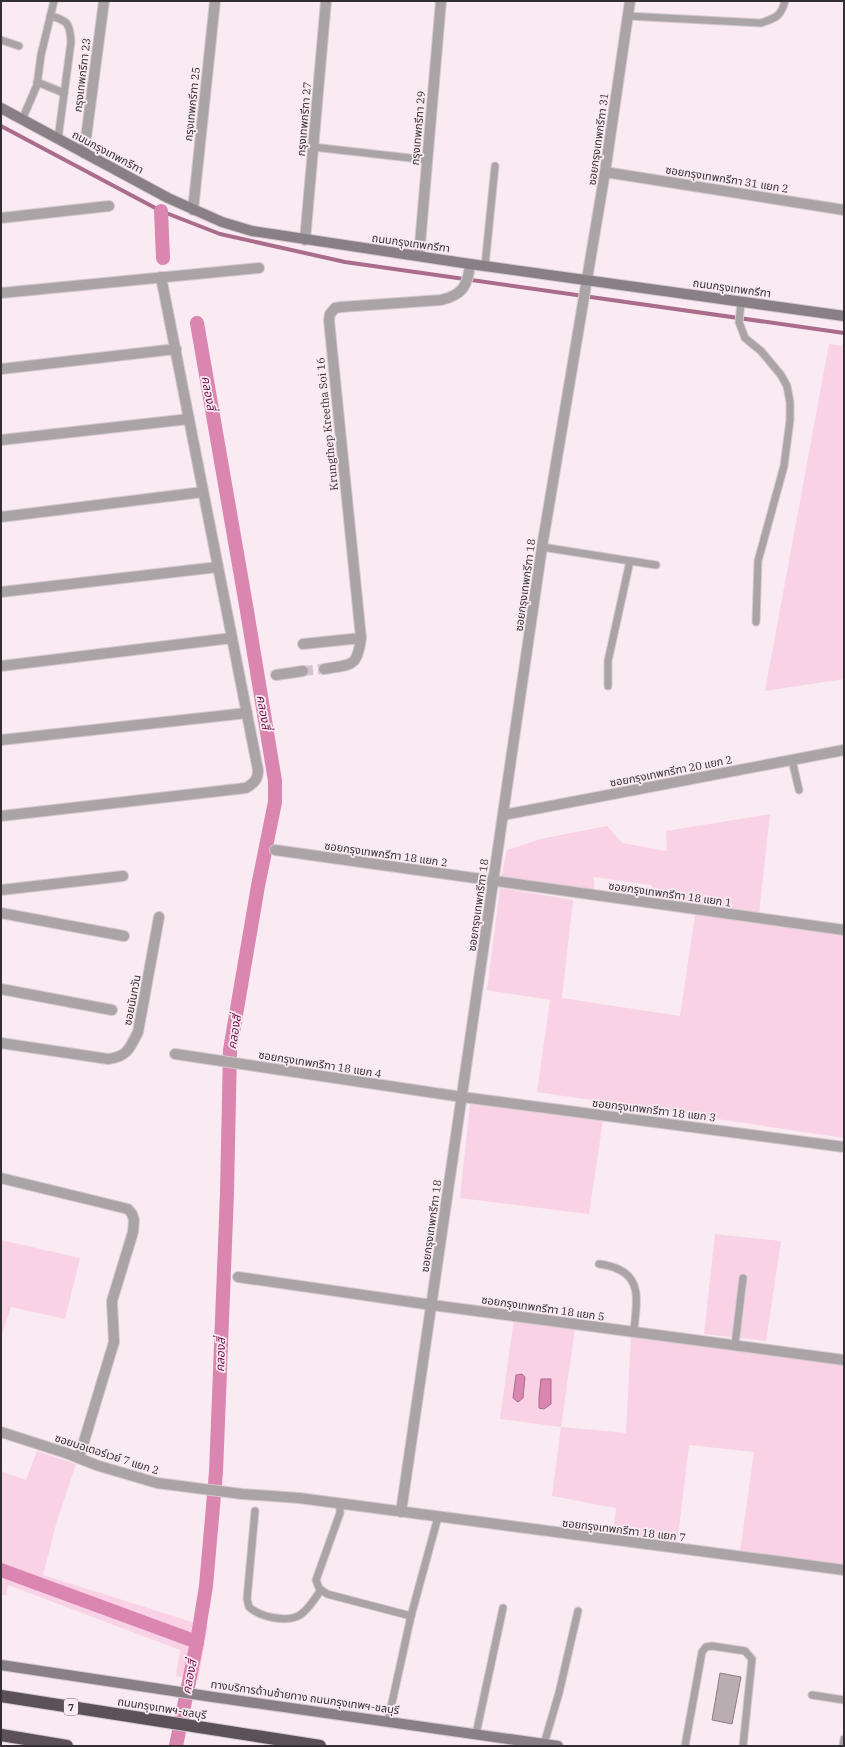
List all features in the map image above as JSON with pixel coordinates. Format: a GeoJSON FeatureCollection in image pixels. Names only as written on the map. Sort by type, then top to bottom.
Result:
{"type":"FeatureCollection","features":[{"type":"Feature","properties":{"kind":"highway","name":"ถนนกรุงเทพฯ-ชลบุรี"},"geometry":{"type":"LineString","coordinates":[[1,1696],[320,1746]]}},
{"type":"Feature","properties":{"kind":"highway"},"geometry":{"type":"LineString","coordinates":[[1,1735],[67,1746]]}},
{"type":"Feature","properties":{"kind":"main road","name":"ถนนกรุงเทพกรีฑา"},"geometry":{"type":"LineString","coordinates":[[1,108],[168,198],[222,222],[252,231],[420,256],[470,269],[485,266],[587,280],[741,306],[844,316]]}},
{"type":"Feature","properties":{"kind":"main road","name":"ทางบริการด้านซ้ายทาง ถนนกรุงเทพฯ-ชลบุรี"},"geometry":{"type":"LineString","coordinates":[[1,1665],[558,1746]]}},
{"type":"Feature","properties":{"kind":"street","name":"กรุงเทพกรีฑา 23"},"geometry":{"type":"LineString","coordinates":[[84,153],[104,1]]}},
{"type":"Feature","properties":{"kind":"street","name":"กรุงเทพกรีฑา 25"},"geometry":{"type":"LineString","coordinates":[[193,210],[216,1]]}},
{"type":"Feature","properties":{"kind":"street","name":"กรุงเทพกรีฑา 27"},"geometry":{"type":"LineString","coordinates":[[305,240],[326,1]]}},
{"type":"Feature","properties":{"kind":"street","name":"กรุงเทพกรีฑา 29"},"geometry":{"type":"LineString","coordinates":[[420,256],[441,1]]}},
{"type":"Feature","properties":{"kind":"street","name":"ซอยกรุงเทพกรีฑา 31"},"geometry":{"type":"LineString","coordinates":[[586,290],[630,1]]}},
{"type":"Feature","properties":{"kind":"street","name":"ซอยกรุงเทพกรีฑา 31 แยก 2"},"geometry":{"type":"LineString","coordinates":[[605,172],[844,210]]}},
{"type":"Feature","properties":{"kind":"street"},"geometry":{"type":"LineString","coordinates":[[1,218],[109,206]]}},
{"type":"Feature","properties":{"kind":"street"},"geometry":{"type":"LineString","coordinates":[[1,293],[259,268]]}},
{"type":"Feature","properties":{"kind":"street","name":"Krungthep Kreetha Soi 16"},"geometry":{"type":"LineString","coordinates":[[361,638],[329,320],[330,314],[335,308],[341,307],[441,300],[456,295],[460,292],[465,284],[470,269]]}},
{"type":"Feature","properties":{"kind":"street"},"geometry":{"type":"LineString","coordinates":[[1,816],[246,788],[253,784],[258,778],[258,770],[161,277]]}},
{"type":"Feature","properties":{"kind":"street","name":"ซอยกรุงเทพกรีฑา 18"},"geometry":{"type":"LineString","coordinates":[[401,1512],[542,546],[586,290]]}},
{"type":"Feature","properties":{"kind":"street"},"geometry":{"type":"LineString","coordinates":[[1,369],[176,349]]}},
{"type":"Feature","properties":{"kind":"street"},"geometry":{"type":"LineString","coordinates":[[1,440],[189,419]]}},
{"type":"Feature","properties":{"kind":"street"},"geometry":{"type":"LineString","coordinates":[[1,517],[203,492]]}},
{"type":"Feature","properties":{"kind":"street"},"geometry":{"type":"LineString","coordinates":[[1,592],[218,567]]}},
{"type":"Feature","properties":{"kind":"street"},"geometry":{"type":"LineString","coordinates":[[1,666],[232,638]]}},
{"type":"Feature","properties":{"kind":"street"},"geometry":{"type":"LineString","coordinates":[[303,644],[361,638],[359,655],[355,660],[347,665],[324,669]]}},
{"type":"Feature","properties":{"kind":"street"},"geometry":{"type":"LineString","coordinates":[[276,675],[303,671]]}},
{"type":"Feature","properties":{"kind":"street"},"geometry":{"type":"LineString","coordinates":[[1,740],[246,713]]}},
{"type":"Feature","properties":{"kind":"street","name":"ซอยกรุงเทพกรีฑา 20 แยก 2"},"geometry":{"type":"LineString","coordinates":[[503,815],[844,750]]}},
{"type":"Feature","properties":{"kind":"street","name":"ซอยกรุงเทพกรีฑา 18 แยก 2"},"geometry":{"type":"LineString","coordinates":[[274,850],[493,882]]}},
{"type":"Feature","properties":{"kind":"street"},"geometry":{"type":"LineString","coordinates":[[1,890],[123,876]]}},
{"type":"Feature","properties":{"kind":"street","name":"ซอยกรุงเทพกรีฑา 18 แยก 1"},"geometry":{"type":"LineString","coordinates":[[493,882],[844,930]]}},
{"type":"Feature","properties":{"kind":"street"},"geometry":{"type":"LineString","coordinates":[[1,913],[124,936]]}},
{"type":"Feature","properties":{"kind":"street","name":"ซอยนันทวัน"},"geometry":{"type":"LineString","coordinates":[[1,1043],[108,1059],[119,1058],[129,1049],[138,1032],[159,917]]}},
{"type":"Feature","properties":{"kind":"street"},"geometry":{"type":"LineString","coordinates":[[1,989],[112,1010]]}},
{"type":"Feature","properties":{"kind":"street","name":"ซอยกรุงเทพกรีฑา 18 แยก 4"},"geometry":{"type":"LineString","coordinates":[[175,1054],[462,1097]]}},
{"type":"Feature","properties":{"kind":"street","name":"ซอยกรุงเทพกรีฑา 18 แยก 3"},"geometry":{"type":"LineString","coordinates":[[462,1097],[844,1147]]}},
{"type":"Feature","properties":{"kind":"street"},"geometry":{"type":"LineString","coordinates":[[1,1178],[128,1209],[134,1220],[133,1232],[112,1301],[114,1342],[79,1458]]}},
{"type":"Feature","properties":{"kind":"street","name":"ซอยกรุงเทพกรีฑา 18 แยก 5"},"geometry":{"type":"LineString","coordinates":[[238,1277],[432,1306],[844,1360]]}},
{"type":"Feature","properties":{"kind":"street","name":"ซอยมอเตอร์เวย์ 7 แยก 2"},"geometry":{"type":"LineString","coordinates":[[1,1432],[157,1483],[190,1488],[299,1498],[340,1504]]}},
{"type":"Feature","properties":{"kind":"street","name":"ซอยกรุงเทพกรีฑา 18 แยก 7"},"geometry":{"type":"LineString","coordinates":[[340,1504],[844,1570]]}},
{"type":"Feature","properties":{"kind":"lane"},"geometry":{"type":"LineString","coordinates":[[22,120],[37,82],[54,1]]}},
{"type":"Feature","properties":{"kind":"lane"},"geometry":{"type":"LineString","coordinates":[[627,16],[761,23],[777,17],[783,8],[785,1]]}},
{"type":"Feature","properties":{"kind":"lane"},"geometry":{"type":"LineString","coordinates":[[50,16],[61,18],[68,24],[71,42],[58,139]]}},
{"type":"Feature","properties":{"kind":"lane"},"geometry":{"type":"LineString","coordinates":[[1,40],[19,46]]}},
{"type":"Feature","properties":{"kind":"lane"},"geometry":{"type":"LineString","coordinates":[[37,82],[64,93]]}},
{"type":"Feature","properties":{"kind":"lane"},"geometry":{"type":"LineString","coordinates":[[313,147],[428,160]]}},
{"type":"Feature","properties":{"kind":"lane"},"geometry":{"type":"LineString","coordinates":[[485,266],[494,166]]}},
{"type":"Feature","properties":{"kind":"lane"},"geometry":{"type":"LineString","coordinates":[[741,306],[739,322],[745,338],[761,351],[781,375],[788,386],[790,402],[790,420],[784,466],[758,561],[756,622]]}},
{"type":"Feature","properties":{"kind":"lane"},"geometry":{"type":"LineString","coordinates":[[542,546],[656,564]]}},
{"type":"Feature","properties":{"kind":"lane"},"geometry":{"type":"LineString","coordinates":[[608,686],[608,661],[630,560]]}},
{"type":"Feature","properties":{"kind":"lane"},"geometry":{"type":"LineString","coordinates":[[792,760],[799,790]]}},
{"type":"Feature","properties":{"kind":"lane"},"geometry":{"type":"LineString","coordinates":[[599,1264],[620,1270],[631,1277],[634,1282],[636,1290],[634,1332]]}},
{"type":"Feature","properties":{"kind":"lane"},"geometry":{"type":"LineString","coordinates":[[735,1345],[743,1278]]}},
{"type":"Feature","properties":{"kind":"lane"},"geometry":{"type":"LineString","coordinates":[[340,1504],[340,1513],[316,1580],[316,1584],[327,1594],[411,1616]]}},
{"type":"Feature","properties":{"kind":"lane"},"geometry":{"type":"LineString","coordinates":[[255,1511],[247,1599],[249,1607],[262,1614],[292,1618],[304,1611],[321,1590]]}},
{"type":"Feature","properties":{"kind":"lane"},"geometry":{"type":"LineString","coordinates":[[388,1721],[411,1616],[438,1518]]}},
{"type":"Feature","properties":{"kind":"lane"},"geometry":{"type":"LineString","coordinates":[[476,1734],[503,1608]]}},
{"type":"Feature","properties":{"kind":"lane"},"geometry":{"type":"LineString","coordinates":[[544,1744],[559,1693],[578,1611]]}},
{"type":"Feature","properties":{"kind":"lane"},"geometry":{"type":"LineString","coordinates":[[685,1746],[702,1652],[706,1647],[712,1646],[745,1651],[752,1659],[743,1746]]}},
{"type":"Feature","properties":{"kind":"lane"},"geometry":{"type":"LineString","coordinates":[[812,1695],[844,1700]]}},
{"type":"Feature","properties":{"kind":"lane"},"geometry":{"type":"LineString","coordinates":[[843,1746],[844,1739]]}},
{"type":"Feature","properties":{"kind":"shaded area"},"geometry":{"type":"Polygon","coordinates":[[[829,344],[844,346],[844,679],[765,691],[829,344]]]}},
{"type":"Feature","properties":{"kind":"shaded area"},"geometry":{"type":"Polygon","coordinates":[[[770,814],[759,914],[661,900],[651,885],[594,877],[594,890],[501,878],[507,850],[540,839],[607,826],[622,843],[667,851],[666,831],[770,814]]]}},
{"type":"Feature","properties":{"kind":"shaded area"},"geometry":{"type":"Polygon","coordinates":[[[500,888],[573,900],[562,998],[680,1016],[695,915],[758,922],[844,935],[844,1138],[537,1092],[550,1000],[487,990],[500,888]]]}},
{"type":"Feature","properties":{"kind":"shaded area"},"geometry":{"type":"Polygon","coordinates":[[[470,1104],[603,1120],[589,1214],[460,1198],[470,1104]]]}},
{"type":"Feature","properties":{"kind":"shaded area"},"geometry":{"type":"Polygon","coordinates":[[[715,1234],[781,1241],[766,1341],[704,1334],[715,1234]]]}},
{"type":"Feature","properties":{"kind":"shaded area"},"geometry":{"type":"Polygon","coordinates":[[[1,1240],[80,1258],[65,1319],[11,1307],[1,1337],[1,1240]]]}},
{"type":"Feature","properties":{"kind":"shaded area"},"geometry":{"type":"Polygon","coordinates":[[[514,1319],[575,1328],[561,1427],[500,1419],[514,1319]]]}},
{"type":"Feature","properties":{"kind":"shaded area"},"geometry":{"type":"Polygon","coordinates":[[[631,1337],[844,1363],[844,1566],[740,1552],[754,1452],[689,1445],[677,1545],[613,1535],[616,1508],[552,1496],[561,1427],[626,1433],[631,1337]]]}},
{"type":"Feature","properties":{"kind":"shaded area"},"geometry":{"type":"Polygon","coordinates":[[[522,1374],[525,1377],[523,1398],[518,1402],[513,1398],[516,1375],[522,1374]]]}},
{"type":"Feature","properties":{"kind":"shaded area"},"geometry":{"type":"Polygon","coordinates":[[[541,1379],[551,1379],[551,1404],[544,1409],[539,1408],[541,1379]]]}},
{"type":"Feature","properties":{"kind":"shaded area"},"geometry":{"type":"Polygon","coordinates":[[[37,1451],[76,1464],[57,1521],[43,1575],[208,1627],[198,1680],[176,1676],[180,1650],[8,1585],[6,1596],[1,1594],[1,1471],[26,1480],[37,1451]]]}},
{"type":"Feature","properties":{"kind":"building"},"geometry":{"type":"Polygon","coordinates":[[[720,1673],[741,1677],[732,1724],[712,1720],[720,1673]]]}},
{"type":"Feature","properties":{"kind":"waterway"},"geometry":{"type":"LineString","coordinates":[[1,126],[161,211],[220,234],[345,262],[844,333]]}},
{"type":"Feature","properties":{"kind":"waterway","name":"คลองสี่"},"geometry":{"type":"LineString","coordinates":[[161,211],[163,258]]}},
{"type":"Feature","properties":{"kind":"waterway","name":"คลองสี่"},"geometry":{"type":"LineString","coordinates":[[176,1746],[197,1642],[206,1586],[216,1472],[227,1193],[230,1050],[258,886],[275,802],[275,781],[197,323]]}},
{"type":"Feature","properties":{"kind":"waterway"},"geometry":{"type":"LineString","coordinates":[[1,1570],[197,1642]]}},
{"type":"Feature","properties":{"kind":"tunnel"},"geometry":{"type":"LineString","coordinates":[[303,671],[324,669]]}}]}
